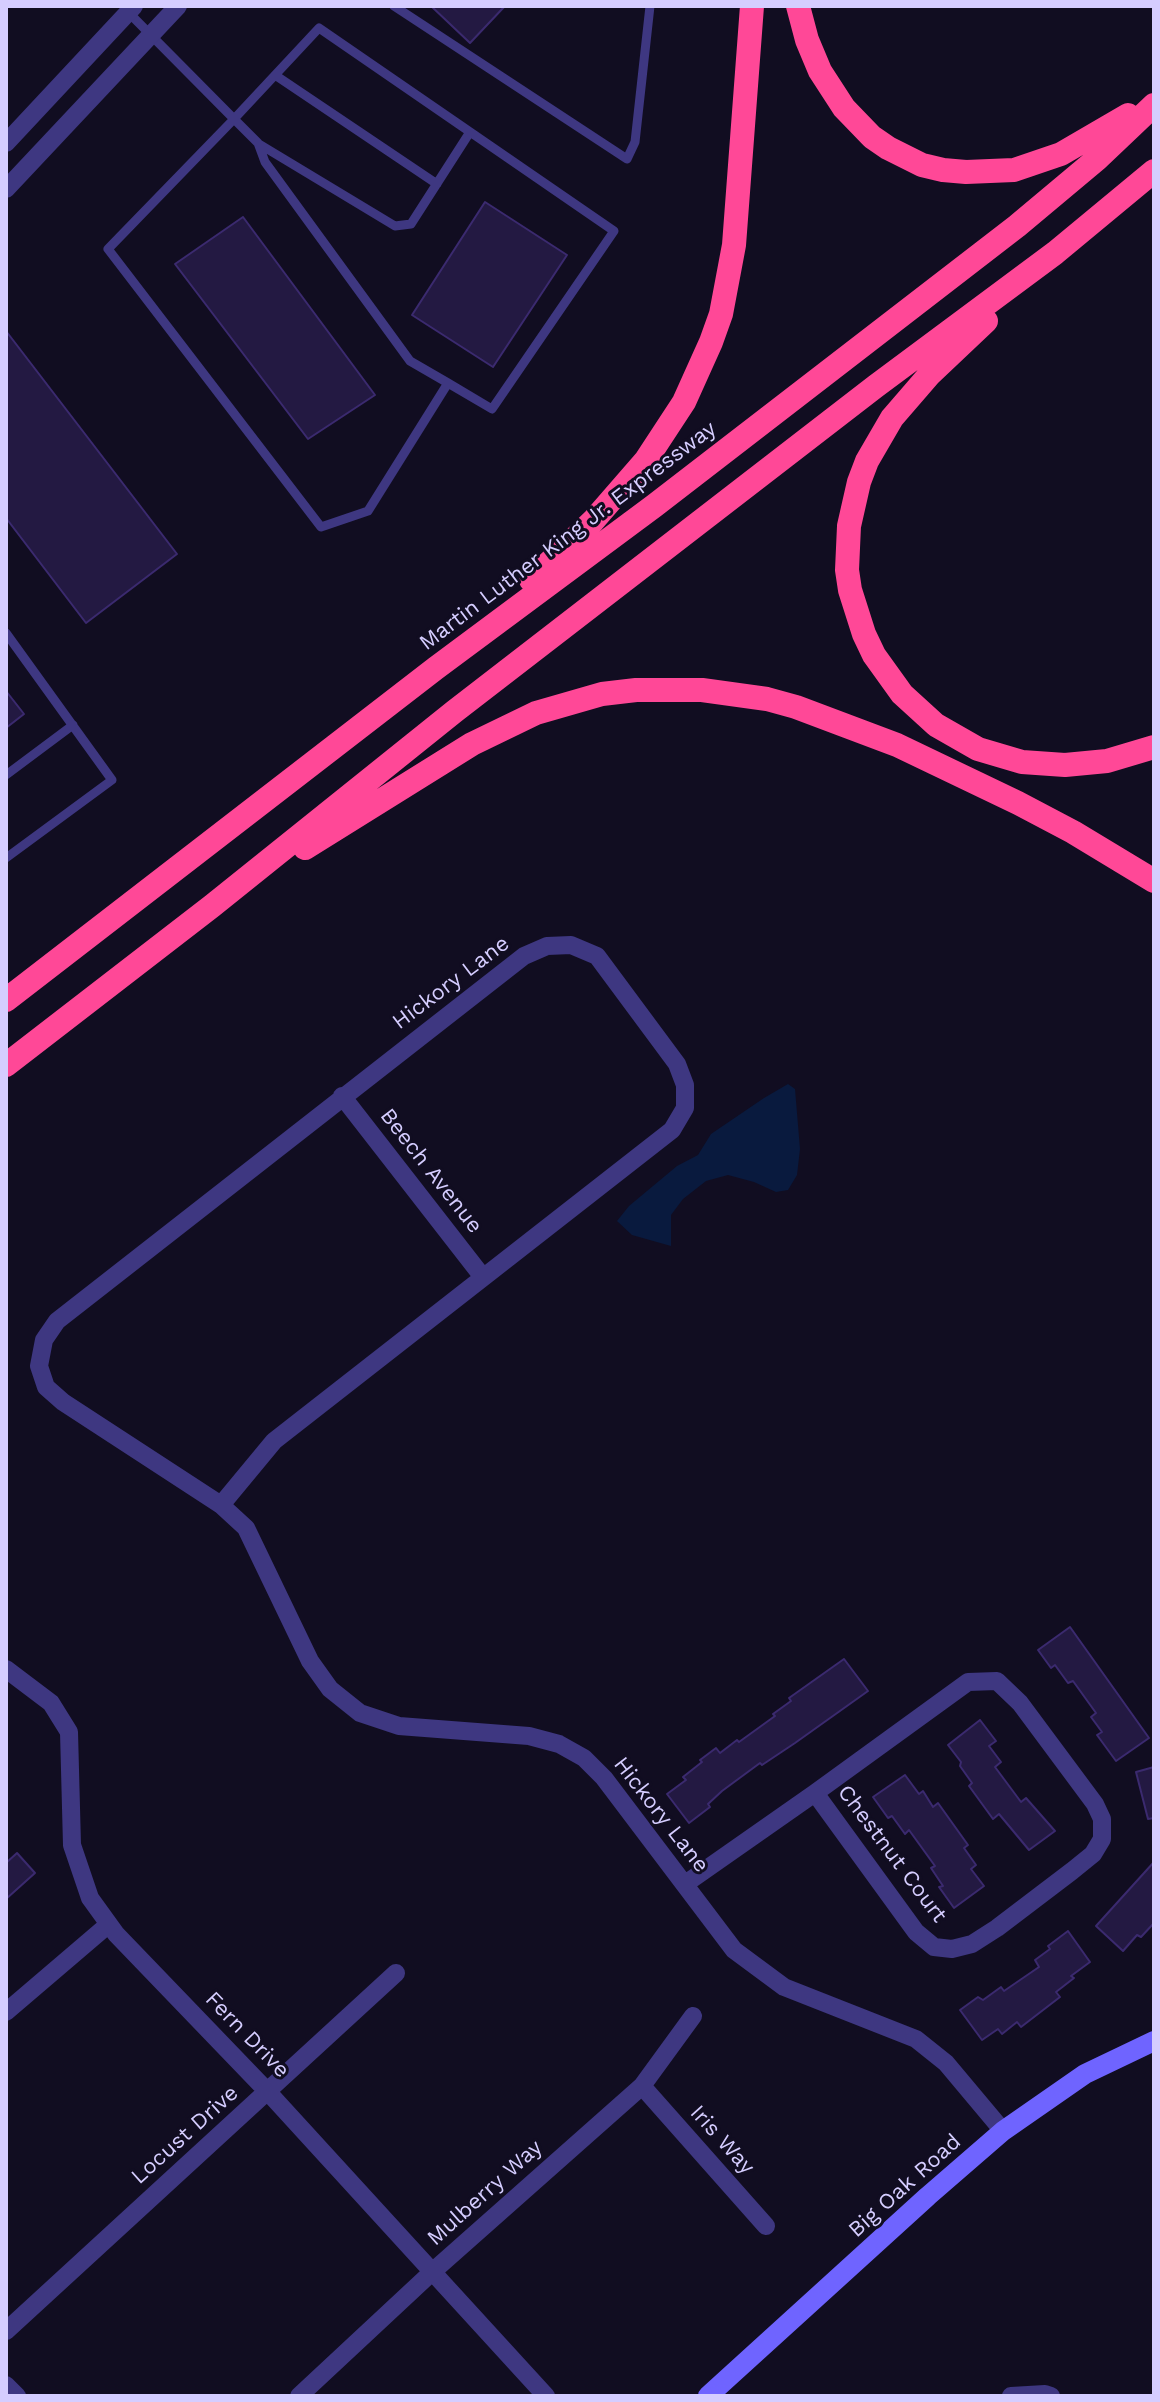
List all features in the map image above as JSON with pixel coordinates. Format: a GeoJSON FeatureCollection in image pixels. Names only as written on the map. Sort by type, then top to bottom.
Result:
{"type":"FeatureCollection","features":[{"type":"Feature","properties":{"kind":"highway"},"geometry":{"type":"LineString","coordinates":[[436,668],[603,511],[668,429],[694,382],[721,314],[734,245],[752,6]]}},
{"type":"Feature","properties":{"kind":"highway"},"geometry":{"type":"LineString","coordinates":[[798,6],[820,71],[837,99],[856,123],[888,148],[922,165],[943,170],[991,172],[1036,164],[1086,141],[1154,98]]}},
{"type":"Feature","properties":{"kind":"highway","name":"Martin Luther King Jr. Expressway"},"geometry":{"type":"LineString","coordinates":[[6,1000],[1017,226],[1097,159],[1154,105]]}},
{"type":"Feature","properties":{"kind":"highway"},"geometry":{"type":"LineString","coordinates":[[6,1065],[212,906],[455,711],[863,396],[1055,253],[1154,171]]}},
{"type":"Feature","properties":{"kind":"highway"},"geometry":{"type":"LineString","coordinates":[[1055,253],[930,374],[892,418],[878,440],[852,504],[847,547],[850,590],[864,634],[887,675],[918,710],[956,738],[1000,757],[1043,765],[1107,761],[1154,747]]}},
{"type":"Feature","properties":{"kind":"highway"},"geometry":{"type":"LineString","coordinates":[[212,906],[503,727],[570,702],[625,691],[670,689],[767,699],[869,734],[1018,803],[1154,881]]}},
{"type":"Feature","properties":{"kind":"street"},"geometry":{"type":"LineString","coordinates":[[6,189],[178,6]]}},
{"type":"Feature","properties":{"kind":"street"},"geometry":{"type":"LineString","coordinates":[[6,143],[131,9]]}},
{"type":"Feature","properties":{"kind":"street","name":"Hickory Lane"},"geometry":{"type":"LineString","coordinates":[[221,1505],[274,1441],[672,1130],[685,1108],[685,1085],[677,1064],[597,956],[571,945],[547,946],[524,956],[342,1096],[57,1321],[44,1340],[39,1366],[46,1387],[115,1438],[221,1505],[246,1528],[310,1661],[330,1689],[360,1713],[399,1726],[529,1736],[559,1744],[584,1758],[604,1778],[734,1950],[784,1987],[916,2039],[946,2063],[1003,2131]]}},
{"type":"Feature","properties":{"kind":"street","name":"Beech Avenue"},"geometry":{"type":"LineString","coordinates":[[342,1096],[482,1276]]}},
{"type":"Feature","properties":{"kind":"street","name":"Fern Drive"},"geometry":{"type":"LineString","coordinates":[[6,1669],[51,1703],[69,1732],[72,1845],[90,1898],[109,1924],[268,2092],[546,2396]]}},
{"type":"Feature","properties":{"kind":"street","name":"Chestnut Court"},"geometry":{"type":"LineString","coordinates":[[685,1884],[968,1682],[997,1681],[1020,1703],[1095,1804],[1102,1819],[1102,1839],[1093,1854],[997,1928],[972,1944],[952,1949],[934,1947],[916,1932],[815,1793]]}},
{"type":"Feature","properties":{"kind":"street"},"geometry":{"type":"LineString","coordinates":[[6,2012],[109,1924]]}},
{"type":"Feature","properties":{"kind":"street","name":"Locust Drive"},"geometry":{"type":"LineString","coordinates":[[6,2331],[396,1973]]}},
{"type":"Feature","properties":{"kind":"street","name":"Mulberry Way"},"geometry":{"type":"LineString","coordinates":[[299,2396],[431,2273],[642,2086],[693,2016]]}},
{"type":"Feature","properties":{"kind":"street","name":"Big Oak Road"},"geometry":{"type":"LineString","coordinates":[[708,2396],[1003,2131],[1085,2074],[1154,2041]]}},
{"type":"Feature","properties":{"kind":"street","name":"Iris Way"},"geometry":{"type":"LineString","coordinates":[[642,2086],[766,2226]]}},
{"type":"Feature","properties":{"kind":"street"},"geometry":{"type":"LineString","coordinates":[[6,2385],[17,2396]]}},
{"type":"Feature","properties":{"kind":"street"},"geometry":{"type":"LineString","coordinates":[[1011,2396],[1051,2396]]}},
{"type":"Feature","properties":{"kind":"lane"},"geometry":{"type":"LineString","coordinates":[[394,6],[627,159],[635,142],[650,6]]}},
{"type":"Feature","properties":{"kind":"lane"},"geometry":{"type":"LineString","coordinates":[[131,9],[151,35],[258,143],[395,226],[411,224],[470,132]]}},
{"type":"Feature","properties":{"kind":"lane"},"geometry":{"type":"LineString","coordinates":[[258,143],[265,162],[410,361],[448,383],[492,409],[614,231],[319,28],[108,249],[321,527],[368,511],[448,383]]}},
{"type":"Feature","properties":{"kind":"lane"},"geometry":{"type":"LineString","coordinates":[[275,75],[437,184]]}},
{"type":"Feature","properties":{"kind":"lane"},"geometry":{"type":"LineString","coordinates":[[6,633],[112,780],[6,858]]}},
{"type":"Feature","properties":{"kind":"lane"},"geometry":{"type":"LineString","coordinates":[[6,775],[73,725]]}},
{"type":"Feature","properties":{"kind":"water"},"geometry":{"type":"Polygon","coordinates":[[[788,1084],[795,1089],[800,1149],[797,1175],[788,1190],[776,1192],[728,1175],[706,1181],[683,1199],[671,1215],[671,1246],[632,1235],[617,1221],[629,1206],[677,1166],[698,1155],[711,1134],[788,1084]]]}},
{"type":"Feature","properties":{"kind":"building"},"geometry":{"type":"Polygon","coordinates":[[[431,6],[505,6],[470,43],[431,6]]]}},
{"type":"Feature","properties":{"kind":"building"},"geometry":{"type":"Polygon","coordinates":[[[485,202],[567,255],[493,367],[412,315],[485,202]]]}},
{"type":"Feature","properties":{"kind":"building"},"geometry":{"type":"Polygon","coordinates":[[[243,217],[375,395],[308,439],[175,264],[243,217]]]}},
{"type":"Feature","properties":{"kind":"building"},"geometry":{"type":"Polygon","coordinates":[[[6,331],[177,554],[86,623],[6,518],[6,331]]]}},
{"type":"Feature","properties":{"kind":"building"},"geometry":{"type":"Polygon","coordinates":[[[6,691],[24,714],[6,728],[6,691]]]}},
{"type":"Feature","properties":{"kind":"building"},"geometry":{"type":"Polygon","coordinates":[[[1070,1627],[1149,1738],[1116,1761],[1097,1735],[1102,1732],[1091,1717],[1096,1713],[1073,1681],[1068,1683],[1055,1665],[1051,1668],[1038,1650],[1070,1627]]]}},
{"type":"Feature","properties":{"kind":"building"},"geometry":{"type":"Polygon","coordinates":[[[844,1659],[868,1691],[722,1791],[708,1804],[710,1807],[689,1823],[667,1794],[686,1780],[683,1777],[716,1748],[720,1753],[775,1716],[773,1714],[791,1701],[789,1698],[844,1659]]]}},
{"type":"Feature","properties":{"kind":"building"},"geometry":{"type":"Polygon","coordinates":[[[980,1720],[996,1741],[989,1746],[1001,1762],[995,1767],[1021,1802],[1026,1798],[1055,1831],[1029,1850],[999,1814],[993,1819],[969,1786],[972,1783],[948,1745],[980,1720]]]}},
{"type":"Feature","properties":{"kind":"building"},"geometry":{"type":"Polygon","coordinates":[[[1154,1767],[1154,1818],[1148,1819],[1136,1772],[1154,1767]]]}},
{"type":"Feature","properties":{"kind":"building"},"geometry":{"type":"Polygon","coordinates":[[[905,1775],[919,1794],[923,1791],[933,1807],[938,1803],[968,1845],[964,1848],[976,1865],[971,1869],[984,1886],[954,1908],[939,1887],[943,1886],[931,1868],[935,1866],[909,1830],[905,1834],[873,1797],[905,1775]]]}},
{"type":"Feature","properties":{"kind":"building"},"geometry":{"type":"Polygon","coordinates":[[[17,1853],[35,1873],[6,1899],[6,1863],[17,1853]]]}},
{"type":"Feature","properties":{"kind":"building"},"geometry":{"type":"Polygon","coordinates":[[[1154,1862],[1154,1923],[1141,1937],[1137,1935],[1123,1951],[1096,1926],[1154,1862]]]}},
{"type":"Feature","properties":{"kind":"building"},"geometry":{"type":"Polygon","coordinates":[[[1068,1931],[1090,1962],[1056,1992],[1060,1997],[1021,2027],[1017,2022],[1002,2034],[998,2029],[982,2040],[960,2010],[978,1997],[983,2000],[1001,1987],[1004,1991],[1039,1967],[1035,1960],[1068,1931]]]}}]}
